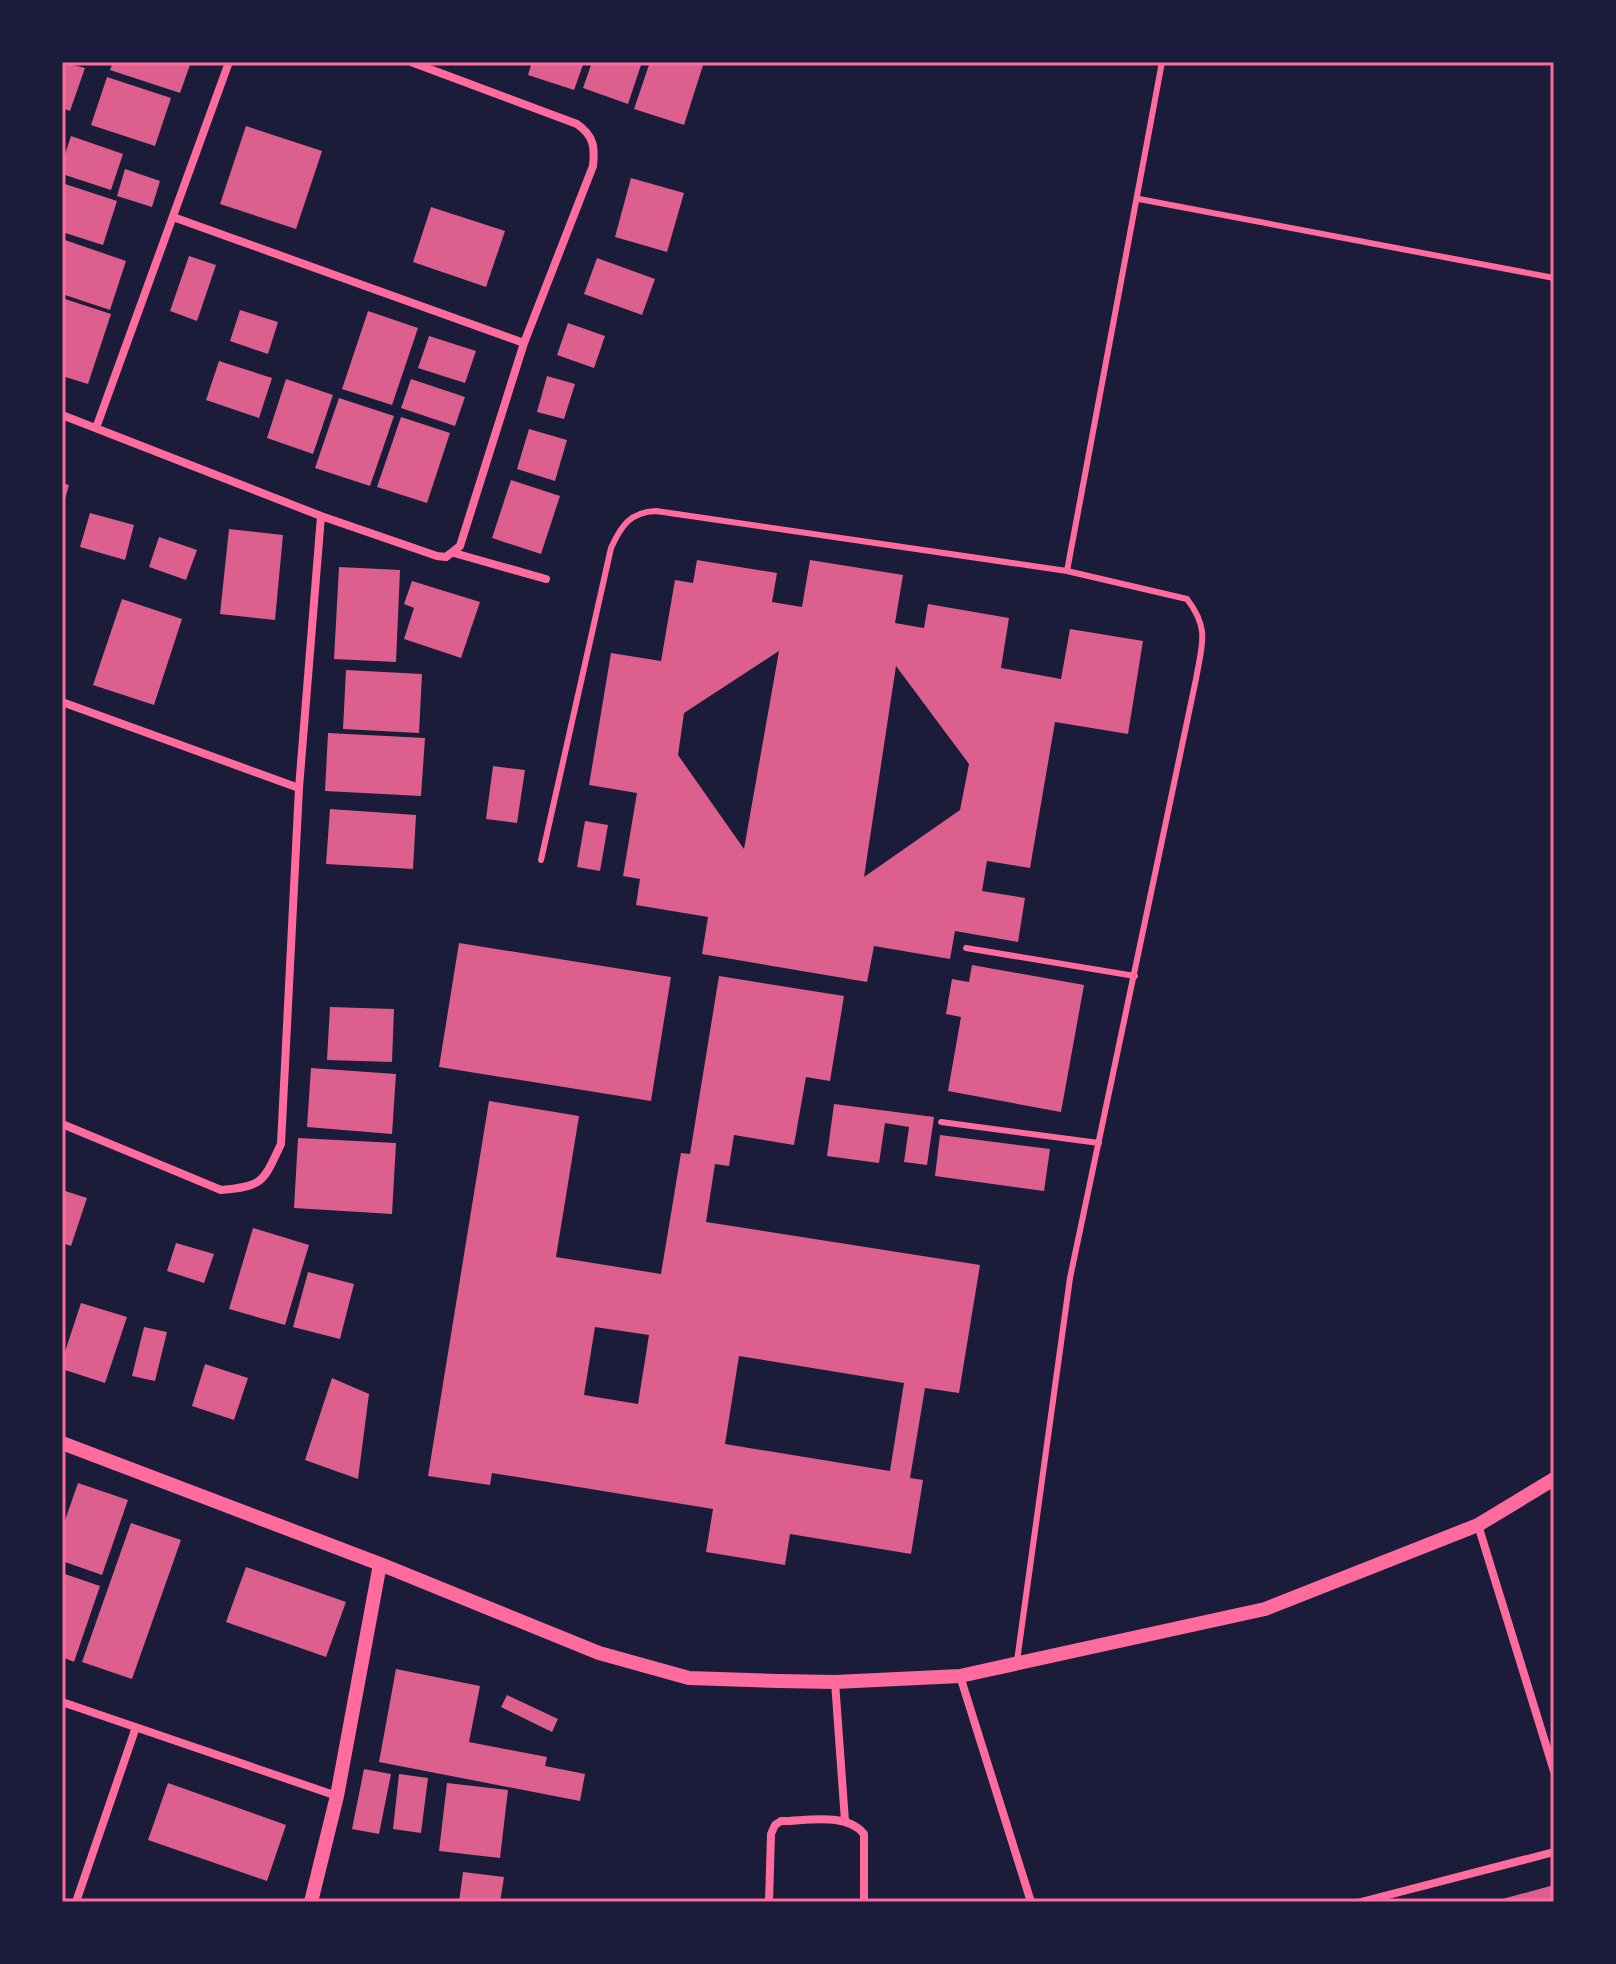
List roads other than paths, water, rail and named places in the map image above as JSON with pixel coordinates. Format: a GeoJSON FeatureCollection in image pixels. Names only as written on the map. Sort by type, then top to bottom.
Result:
{"type":"FeatureCollection","features":[{"type":"Feature","properties":{"kind":"street"},"geometry":{"type":"LineString","coordinates":[[96,428],[229,62]]}},
{"type":"Feature","properties":{"kind":"street"},"geometry":{"type":"LineString","coordinates":[[62,415],[321,516],[437,556],[446,557],[454,553],[460,546],[524,343],[593,166],[595,146],[587,131],[577,124],[411,62]]}},
{"type":"Feature","properties":{"kind":"street"},"geometry":{"type":"LineString","coordinates":[[173,217],[524,343]]}},
{"type":"Feature","properties":{"kind":"street"},"geometry":{"type":"LineString","coordinates":[[62,1124],[221,1190],[249,1187],[264,1179],[281,1144],[299,788],[321,516]]}},
{"type":"Feature","properties":{"kind":"street"},"geometry":{"type":"LineString","coordinates":[[454,553],[546,579]]}},
{"type":"Feature","properties":{"kind":"street"},"geometry":{"type":"LineString","coordinates":[[62,702],[299,788]]}},
{"type":"Feature","properties":{"kind":"street"},"geometry":{"type":"LineString","coordinates":[[62,1443],[380,1564],[599,1653],[689,1678],[835,1682],[960,1676],[1265,1609],[1478,1525],[1554,1479]]}},
{"type":"Feature","properties":{"kind":"street"},"geometry":{"type":"LineString","coordinates":[[1478,1525],[1554,1771]]}},
{"type":"Feature","properties":{"kind":"street"},"geometry":{"type":"LineString","coordinates":[[311,1902],[337,1796],[380,1564]]}},
{"type":"Feature","properties":{"kind":"street"},"geometry":{"type":"LineString","coordinates":[[960,1676],[1031,1902]]}},
{"type":"Feature","properties":{"kind":"street"},"geometry":{"type":"LineString","coordinates":[[835,1682],[845,1821]]}},
{"type":"Feature","properties":{"kind":"street"},"geometry":{"type":"LineString","coordinates":[[62,1702],[337,1796]]}},
{"type":"Feature","properties":{"kind":"street"},"geometry":{"type":"LineString","coordinates":[[76,1902],[136,1727]]}},
{"type":"Feature","properties":{"kind":"street"},"geometry":{"type":"LineString","coordinates":[[769,1902],[771,1834],[781,1821],[845,1821],[857,1826],[864,1834],[864,1902]]}},
{"type":"Feature","properties":{"kind":"street"},"geometry":{"type":"LineString","coordinates":[[1361,1902],[1554,1852]]}},
{"type":"Feature","properties":{"kind":"lane"},"geometry":{"type":"LineString","coordinates":[[1067,571],[1139,199],[1162,62]]}},
{"type":"Feature","properties":{"kind":"lane"},"geometry":{"type":"LineString","coordinates":[[1139,199],[1554,278]]}},
{"type":"Feature","properties":{"kind":"lane"},"geometry":{"type":"LineString","coordinates":[[541,860],[611,548],[620,530],[642,511],[1067,571],[1187,599],[1200,616],[1203,638],[1196,679],[1070,1278],[1016,1665]]}},
{"type":"Feature","properties":{"kind":"lane"},"geometry":{"type":"LineString","coordinates":[[966,948],[1135,976]]}},
{"type":"Feature","properties":{"kind":"lane"},"geometry":{"type":"LineString","coordinates":[[941,1122],[1099,1143]]}}]}
